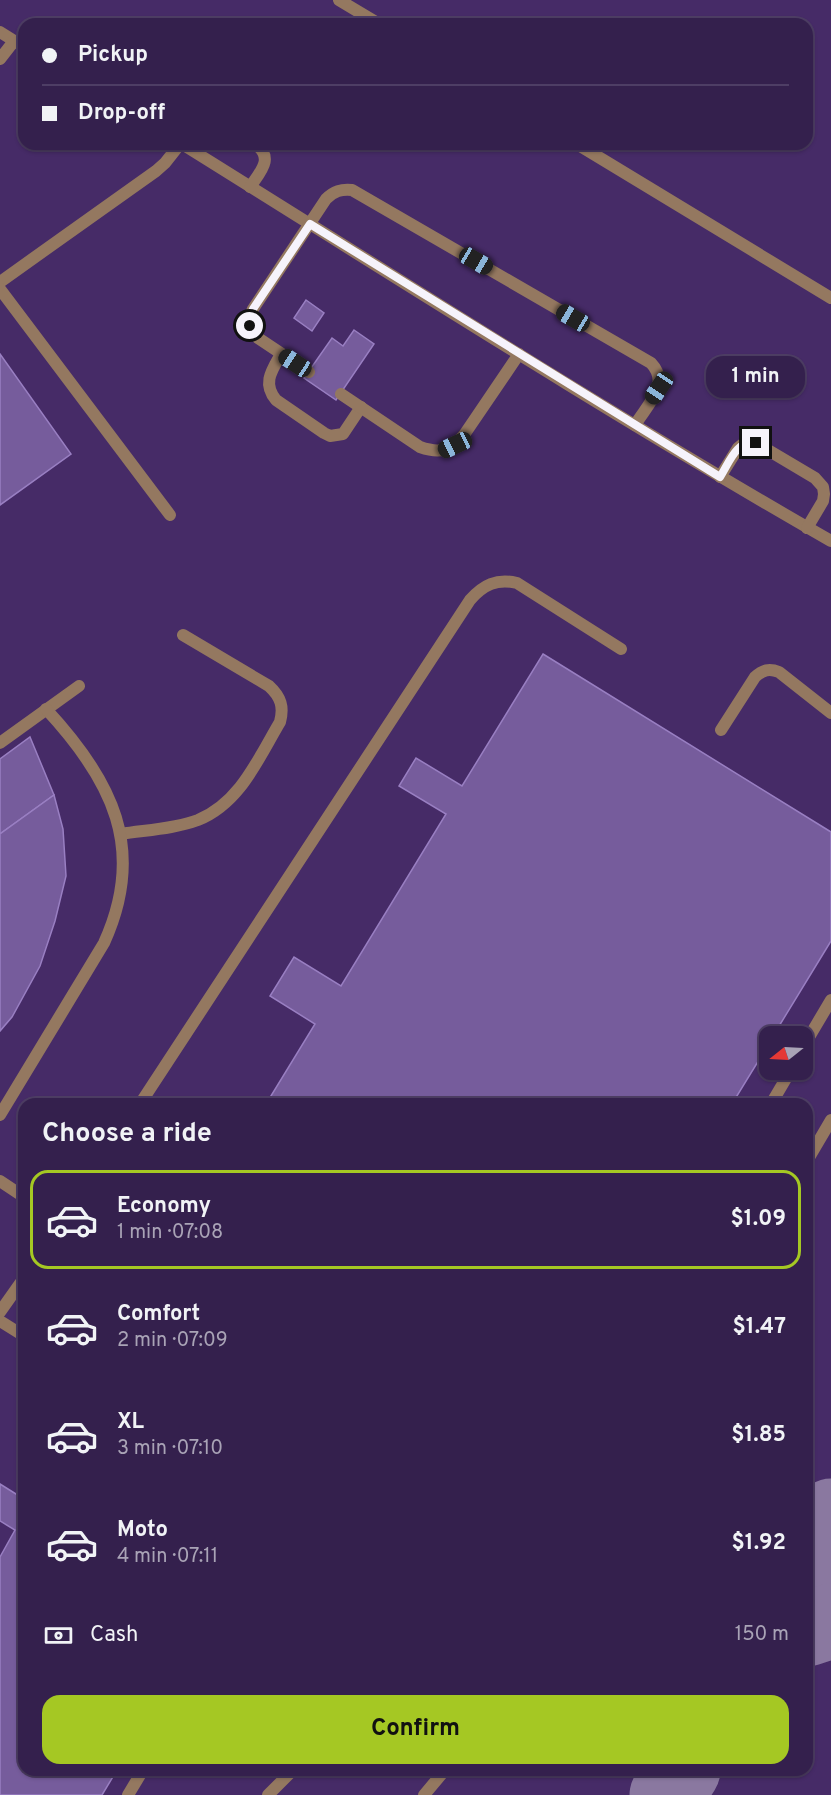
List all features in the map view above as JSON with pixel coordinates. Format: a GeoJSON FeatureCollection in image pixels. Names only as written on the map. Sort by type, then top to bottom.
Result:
{"type":"FeatureCollection","features":[{"type":"Feature","properties":{"kind":"lane"},"geometry":{"type":"LineString","coordinates":[[339,0],[368,18]]}},
{"type":"Feature","properties":{"kind":"lane"},"geometry":{"type":"LineString","coordinates":[[0,32],[18,43]]}},
{"type":"Feature","properties":{"kind":"lane"},"geometry":{"type":"LineString","coordinates":[[0,59],[18,45]]}},
{"type":"Feature","properties":{"kind":"lane"},"geometry":{"type":"LineString","coordinates":[[0,282],[156,171],[176,150]]}},
{"type":"Feature","properties":{"kind":"lane"},"geometry":{"type":"LineString","coordinates":[[191,150],[634,425],[831,541]]}},
{"type":"Feature","properties":{"kind":"lane"},"geometry":{"type":"LineString","coordinates":[[250,187],[264,166],[265,154],[261,150]]}},
{"type":"Feature","properties":{"kind":"lane"},"geometry":{"type":"LineString","coordinates":[[587,150],[831,298]]}},
{"type":"Feature","properties":{"kind":"lane"},"geometry":{"type":"LineString","coordinates":[[309,372],[258,338],[250,326],[250,317],[253,309],[331,194],[339,190],[352,190],[651,363],[660,375],[659,388],[634,425]]}},
{"type":"Feature","properties":{"kind":"lane"},"geometry":{"type":"LineString","coordinates":[[0,289],[170,516]]}},
{"type":"Feature","properties":{"kind":"lane"},"geometry":{"type":"LineString","coordinates":[[281,354],[269,375],[271,394],[276,400],[324,433],[330,436],[343,434],[361,407]]}},
{"type":"Feature","properties":{"kind":"lane"},"geometry":{"type":"LineString","coordinates":[[340,393],[420,447],[432,451],[444,450],[455,445],[464,435],[519,354]]}},
{"type":"Feature","properties":{"kind":"lane"},"geometry":{"type":"LineString","coordinates":[[720,477],[738,448],[743,444],[750,442],[761,446],[815,478],[823,487],[823,501],[807,528]]}},
{"type":"Feature","properties":{"kind":"lane"},"geometry":{"type":"LineString","coordinates":[[144,1098],[478,590],[498,581],[517,584],[621,649]]}},
{"type":"Feature","properties":{"kind":"lane"},"geometry":{"type":"LineString","coordinates":[[121,834],[180,825],[214,812],[229,801],[240,788],[280,722],[282,714],[279,698],[269,686],[183,635]]}},
{"type":"Feature","properties":{"kind":"lane"},"geometry":{"type":"LineString","coordinates":[[721,730],[755,677],[766,669],[779,672],[831,713]]}},
{"type":"Feature","properties":{"kind":"lane"},"geometry":{"type":"LineString","coordinates":[[0,743],[79,686]]}},
{"type":"Feature","properties":{"kind":"lane"},"geometry":{"type":"LineString","coordinates":[[0,1115],[104,943],[113,924],[122,884],[121,834],[114,810],[104,787],[85,755],[46,709]]}},
{"type":"Feature","properties":{"kind":"lane"},"geometry":{"type":"LineString","coordinates":[[813,1030],[831,999]]}},
{"type":"Feature","properties":{"kind":"lane"},"geometry":{"type":"LineString","coordinates":[[775,1098],[785,1080]]}},
{"type":"Feature","properties":{"kind":"lane"},"geometry":{"type":"LineString","coordinates":[[813,1151],[831,1120]]}},
{"type":"Feature","properties":{"kind":"lane"},"geometry":{"type":"LineString","coordinates":[[0,1181],[18,1193]]}},
{"type":"Feature","properties":{"kind":"lane"},"geometry":{"type":"LineString","coordinates":[[0,1312],[18,1286]]}},
{"type":"Feature","properties":{"kind":"lane"},"geometry":{"type":"LineString","coordinates":[[0,1321],[18,1332]]}},
{"type":"Feature","properties":{"kind":"lane"},"geometry":{"type":"LineString","coordinates":[[128,1795],[139,1776]]}},
{"type":"Feature","properties":{"kind":"lane"},"geometry":{"type":"LineString","coordinates":[[268,1795],[287,1776]]}},
{"type":"Feature","properties":{"kind":"lane"},"geometry":{"type":"LineString","coordinates":[[424,1795],[440,1776]]}},
{"type":"Feature","properties":{"kind":"building"},"geometry":{"type":"Polygon","coordinates":[[[306,300],[324,313],[312,331],[294,318],[306,300]]]}},
{"type":"Feature","properties":{"kind":"building"},"geometry":{"type":"Polygon","coordinates":[[[354,330],[374,344],[336,400],[304,378],[332,338],[343,346],[354,330]]]}},
{"type":"Feature","properties":{"kind":"building"},"geometry":{"type":"Polygon","coordinates":[[[0,354],[71,454],[0,505],[0,354]]]}},
{"type":"Feature","properties":{"kind":"building"},"geometry":{"type":"Polygon","coordinates":[[[543,654],[831,832],[831,941],[779,1026],[759,1026],[759,1060],[736,1098],[270,1098],[315,1024],[270,996],[294,957],[341,986],[446,814],[399,786],[416,758],[462,786],[543,654]]]}},
{"type":"Feature","properties":{"kind":"building"},"geometry":{"type":"Polygon","coordinates":[[[30,737],[54,795],[0,834],[0,759],[30,737]]]}},
{"type":"Feature","properties":{"kind":"building"},"geometry":{"type":"Polygon","coordinates":[[[54,795],[63,829],[66,876],[55,921],[40,966],[12,1017],[0,1031],[0,834],[54,795]]]}},
{"type":"Feature","properties":{"kind":"building"},"geometry":{"type":"Polygon","coordinates":[[[0,1484],[18,1495],[18,1776],[113,1776],[102,1795],[0,1795],[0,1557],[15,1530],[0,1521],[0,1484]]]}},
{"type":"Feature","properties":{"kind":"taxiway"},"geometry":{"type":"LineString","coordinates":[[813,1548],[831,1516]]}},
{"type":"Feature","properties":{"kind":"taxiway"},"geometry":{"type":"LineString","coordinates":[[813,1627],[831,1621]]}},
{"type":"Feature","properties":{"kind":"taxiway"},"geometry":{"type":"LineString","coordinates":[[667,1795],[679,1776]]}},
{"type":"Feature","properties":{"kind":"route"},"geometry":{"type":"LineString","coordinates":[[250,326],[253,309],[310,224],[720,477],[738,448],[750,442],[756,443]]}}]}
